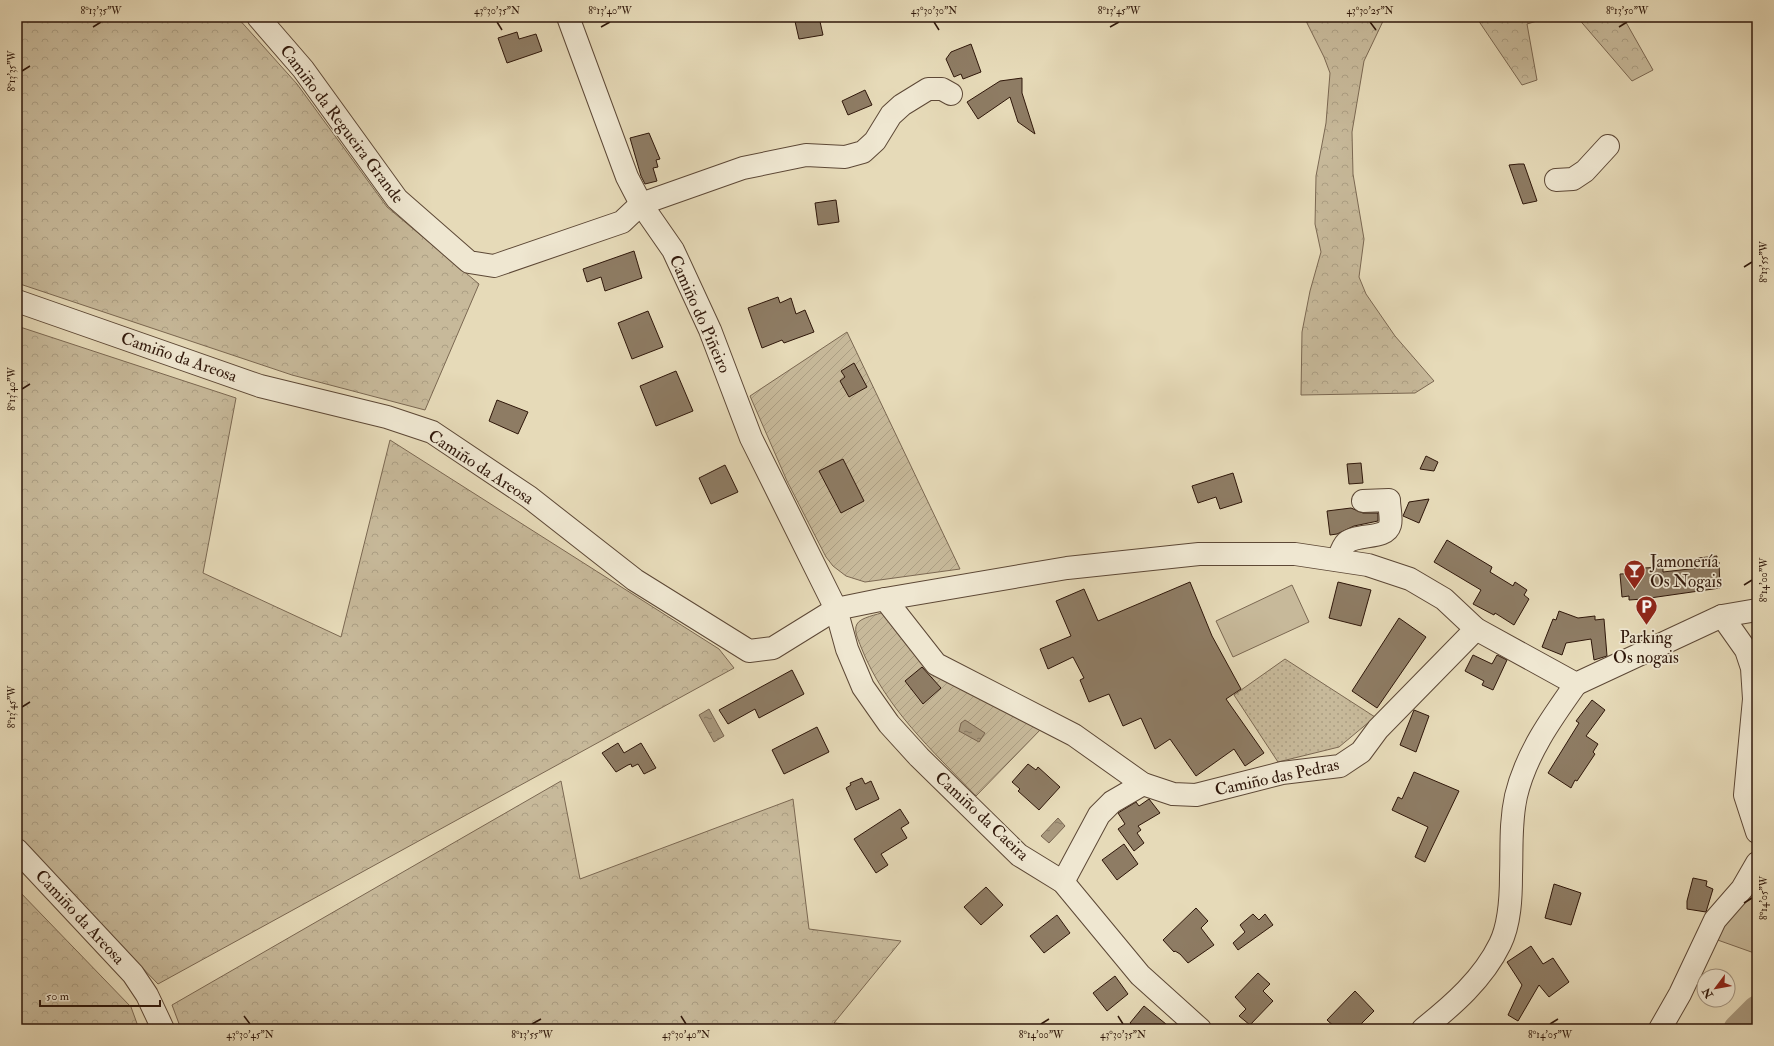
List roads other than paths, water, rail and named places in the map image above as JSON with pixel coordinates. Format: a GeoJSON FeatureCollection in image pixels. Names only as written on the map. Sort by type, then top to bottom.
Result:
{"type":"FeatureCollection","features":[{"type":"Feature","properties":{"kind":"street","name":"Camiño da Regueira Grande"},"geometry":{"type":"LineString","coordinates":[[258,17],[303,69],[397,198],[469,262],[494,266],[622,222],[641,204]]}},
{"type":"Feature","properties":{"kind":"street","name":"Camiño do Piñeiro"},"geometry":{"type":"LineString","coordinates":[[568,17],[627,177],[641,204],[673,250],[710,330],[751,438],[836,609]]}},
{"type":"Feature","properties":{"kind":"street"},"geometry":{"type":"LineString","coordinates":[[641,204],[743,168],[806,155],[845,157],[863,152],[875,141],[891,115],[902,104],[928,89],[942,89],[951,94]]}},
{"type":"Feature","properties":{"kind":"street"},"geometry":{"type":"LineString","coordinates":[[1556,180],[1573,179],[1585,171],[1608,146]]}},
{"type":"Feature","properties":{"kind":"street","name":"Camiño da Areosa"},"geometry":{"type":"LineString","coordinates":[[17,301],[260,386],[387,417],[432,432],[529,496],[635,580],[749,651],[773,648],[836,609]]}},
{"type":"Feature","properties":{"kind":"street"},"geometry":{"type":"LineString","coordinates":[[1338,560],[1345,544],[1356,537],[1382,534],[1387,531],[1390,525],[1389,500],[1363,502]]}},
{"type":"Feature","properties":{"kind":"street"},"geometry":{"type":"LineString","coordinates":[[836,609],[885,599],[1067,568],[1199,554],[1295,554],[1368,565],[1410,579],[1444,599],[1476,628],[1576,684]]}},
{"type":"Feature","properties":{"kind":"street","name":"Camiño das Pedras"},"geometry":{"type":"LineString","coordinates":[[885,599],[936,664],[1074,735],[1143,784],[1173,794],[1196,795],[1282,773],[1340,766],[1361,752],[1378,729],[1476,628]]}},
{"type":"Feature","properties":{"kind":"street","name":"Camiño da Caeira"},"geometry":{"type":"LineString","coordinates":[[836,609],[848,649],[863,687],[889,724],[919,757],[1019,855],[1063,882],[1140,975],[1200,1029]]}},
{"type":"Feature","properties":{"kind":"street"},"geometry":{"type":"LineString","coordinates":[[1423,1029],[1453,1006],[1482,973],[1500,943],[1508,918],[1511,876],[1511,823],[1517,795],[1527,764],[1548,724],[1576,684],[1722,616],[1757,610]]}},
{"type":"Feature","properties":{"kind":"street"},"geometry":{"type":"LineString","coordinates":[[1722,616],[1746,650],[1752,668],[1754,699],[1745,794],[1757,832]]}},
{"type":"Feature","properties":{"kind":"street"},"geometry":{"type":"LineString","coordinates":[[1063,882],[1099,815],[1112,802],[1143,784]]}},
{"type":"Feature","properties":{"kind":"street","name":"Camiño da Areosa"},"geometry":{"type":"LineString","coordinates":[[17,850],[133,974],[147,995],[163,1029]]}},
{"type":"Feature","properties":{"kind":"street"},"geometry":{"type":"LineString","coordinates":[[1660,1029],[1680,994],[1715,920],[1742,889],[1757,863]]}},
{"type":"Feature","properties":{"kind":"water"},"geometry":{"type":"Polygon","coordinates":[[[709,709],[724,736],[714,742],[699,715],[709,709]]]}},
{"type":"Feature","properties":{"kind":"water"},"geometry":{"type":"Polygon","coordinates":[[[965,720],[985,733],[979,742],[959,731],[961,723],[965,720]]]}},
{"type":"Feature","properties":{"kind":"water"},"geometry":{"type":"Polygon","coordinates":[[[1058,818],[1065,826],[1049,843],[1041,836],[1058,818]]]}},
{"type":"Feature","properties":{"kind":"waterway"},"geometry":{"type":"LineString","coordinates":[[1738,1029],[1757,1010]]}},
{"type":"Feature","properties":{"kind":"place","name":"Jamonería Os Nogais"},"geometry":{"type":"Point","coordinates":[1634,590]}},
{"type":"Feature","properties":{"kind":"place","name":"Parking Os nogais"},"geometry":{"type":"Point","coordinates":[1646,626]}}]}
